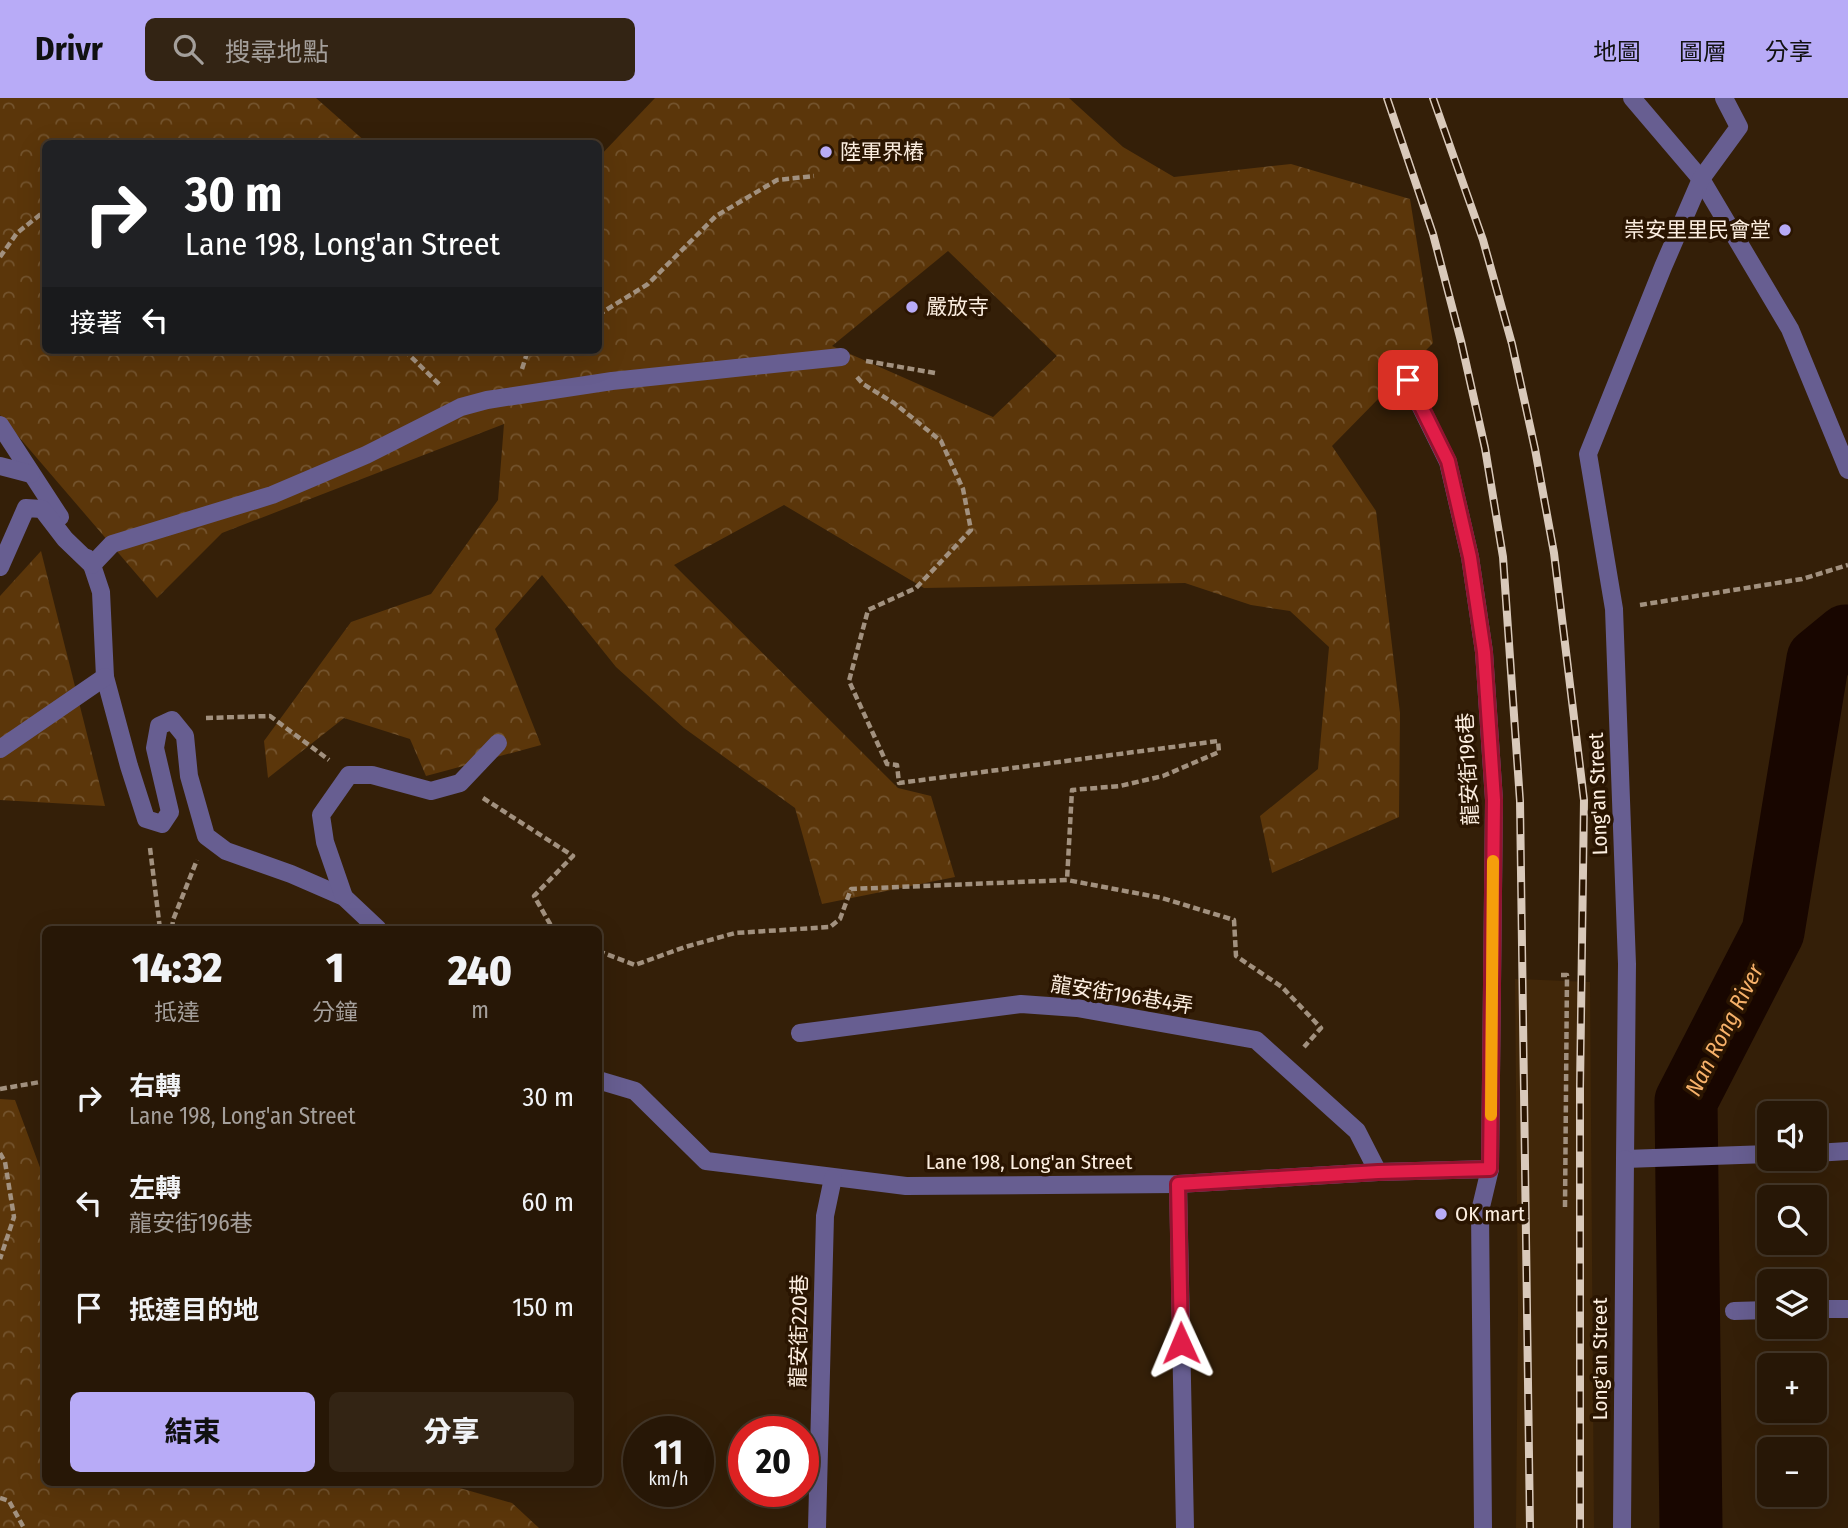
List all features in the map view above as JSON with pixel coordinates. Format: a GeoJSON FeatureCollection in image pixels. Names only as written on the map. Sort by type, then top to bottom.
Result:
{"type":"FeatureCollection","features":[{"type":"Feature","properties":{"kind":"street"},"geometry":{"type":"LineString","coordinates":[[1632,98],[1701,178],[1790,329],[1848,470]]}},
{"type":"Feature","properties":{"kind":"street","name":"Long'an Street"},"geometry":{"type":"LineString","coordinates":[[1622,1528],[1627,964],[1615,609],[1588,454],[1701,178],[1739,127],[1724,98]]}},
{"type":"Feature","properties":{"kind":"street"},"geometry":{"type":"LineString","coordinates":[[92,565],[112,544],[272,495],[366,455],[461,407],[487,400],[612,382],[841,357]]}},
{"type":"Feature","properties":{"kind":"street","name":"龍安街196巷"},"geometry":{"type":"LineString","coordinates":[[1408,380],[1448,461],[1470,557],[1484,652],[1494,800],[1490,1169]]}},
{"type":"Feature","properties":{"kind":"street"},"geometry":{"type":"LineString","coordinates":[[0,425],[92,565],[101,592],[105,677],[146,819],[162,824],[170,812],[155,748],[159,726],[172,720],[185,736],[188,776],[206,836],[226,851],[291,874],[344,897],[375,926]]}},
{"type":"Feature","properties":{"kind":"street"},"geometry":{"type":"LineString","coordinates":[[0,466],[31,474]]}},
{"type":"Feature","properties":{"kind":"street"},"geometry":{"type":"LineString","coordinates":[[0,568],[26,508],[42,509],[65,539],[92,565]]}},
{"type":"Feature","properties":{"kind":"street"},"geometry":{"type":"LineString","coordinates":[[0,749],[105,677]]}},
{"type":"Feature","properties":{"kind":"street"},"geometry":{"type":"LineString","coordinates":[[344,897],[325,842],[321,815],[349,775],[372,775],[431,791],[460,783],[498,743]]}},
{"type":"Feature","properties":{"kind":"street","name":"龍安街196巷4弄"},"geometry":{"type":"LineString","coordinates":[[800,1033],[1021,1004],[1077,1008],[1256,1040],[1357,1131],[1378,1172]]}},
{"type":"Feature","properties":{"kind":"street","name":"Lane 198, Long'an Street"},"geometry":{"type":"LineString","coordinates":[[602,1081],[635,1091],[706,1161],[906,1186],[1178,1184],[1378,1172],[1490,1169]]}},
{"type":"Feature","properties":{"kind":"street"},"geometry":{"type":"LineString","coordinates":[[1827,1152],[1848,1151]]}},
{"type":"Feature","properties":{"kind":"street"},"geometry":{"type":"LineString","coordinates":[[1625,1158],[1757,1155]]}},
{"type":"Feature","properties":{"kind":"street"},"geometry":{"type":"LineString","coordinates":[[1483,1528],[1480,1211],[1490,1169]]}},
{"type":"Feature","properties":{"kind":"street","name":"龍安街220巷"},"geometry":{"type":"LineString","coordinates":[[817,1528],[825,1216],[833,1178]]}},
{"type":"Feature","properties":{"kind":"street"},"geometry":{"type":"LineString","coordinates":[[1178,1184],[1185,1528]]}},
{"type":"Feature","properties":{"kind":"street"},"geometry":{"type":"LineString","coordinates":[[1827,1309],[1848,1309]]}},
{"type":"Feature","properties":{"kind":"street"},"geometry":{"type":"LineString","coordinates":[[1734,1311],[1757,1310]]}},
{"type":"Feature","properties":{"kind":"path"},"geometry":{"type":"LineString","coordinates":[[602,313],[648,284],[716,216],[777,180],[814,176]]}},
{"type":"Feature","properties":{"kind":"path"},"geometry":{"type":"LineString","coordinates":[[0,257],[17,233],[42,213]]}},
{"type":"Feature","properties":{"kind":"path"},"geometry":{"type":"LineString","coordinates":[[408,354],[461,407]]}},
{"type":"Feature","properties":{"kind":"path"},"geometry":{"type":"LineString","coordinates":[[841,357],[935,373]]}},
{"type":"Feature","properties":{"kind":"path"},"geometry":{"type":"LineString","coordinates":[[841,357],[863,384],[894,403],[941,441],[963,489],[971,530],[916,588],[868,610],[849,681],[887,764],[897,765],[900,783],[1218,741],[1219,752],[1163,776],[1120,786],[1072,790],[1068,880]]}},
{"type":"Feature","properties":{"kind":"path"},"geometry":{"type":"LineString","coordinates":[[1615,609],[1802,579],[1848,565]]}},
{"type":"Feature","properties":{"kind":"path"},"geometry":{"type":"LineString","coordinates":[[172,720],[270,716],[349,775]]}},
{"type":"Feature","properties":{"kind":"path"},"geometry":{"type":"LineString","coordinates":[[460,783],[573,856],[534,896],[551,926]]}},
{"type":"Feature","properties":{"kind":"path"},"geometry":{"type":"LineString","coordinates":[[146,819],[160,926]]}},
{"type":"Feature","properties":{"kind":"path"},"geometry":{"type":"LineString","coordinates":[[172,926],[206,836]]}},
{"type":"Feature","properties":{"kind":"path"},"geometry":{"type":"LineString","coordinates":[[602,953],[635,965],[735,933],[830,927],[840,919],[851,889],[1068,880],[1162,898],[1234,920],[1236,956],[1282,987],[1321,1028],[1285,1068]]}},
{"type":"Feature","properties":{"kind":"path"},"geometry":{"type":"LineString","coordinates":[[1562,975],[1567,975],[1565,1207]]}},
{"type":"Feature","properties":{"kind":"path"},"geometry":{"type":"LineString","coordinates":[[0,1089],[42,1082]]}},
{"type":"Feature","properties":{"kind":"path"},"geometry":{"type":"LineString","coordinates":[[0,1153],[5,1162],[14,1217],[0,1259]]}},
{"type":"Feature","properties":{"kind":"path"},"geometry":{"type":"LineString","coordinates":[[0,1498],[9,1501],[24,1528]]}},
{"type":"Feature","properties":{"kind":"shaded area"},"geometry":{"type":"Polygon","coordinates":[[[1515,979],[1590,982],[1594,1528],[1516,1528],[1518,1312],[1515,979]]]}},
{"type":"Feature","properties":{"kind":"green space"},"geometry":{"type":"Polygon","coordinates":[[[0,98],[316,98],[364,140],[42,140],[42,354],[602,354],[602,154],[655,98],[1069,98],[1123,147],[1174,177],[1291,164],[1410,199],[1433,343],[1332,446],[1376,511],[1400,713],[1399,817],[1272,873],[1260,816],[1318,769],[1329,647],[1290,611],[1251,605],[1185,583],[924,588],[784,505],[674,565],[898,788],[931,796],[955,877],[822,904],[795,808],[684,728],[616,667],[542,575],[495,629],[541,745],[426,776],[410,739],[344,718],[268,778],[264,741],[351,622],[431,594],[498,500],[504,424],[222,533],[157,598],[0,415],[0,98]],[[948,251],[832,346],[993,417],[1057,356],[948,251]]]}},
{"type":"Feature","properties":{"kind":"green space"},"geometry":{"type":"Polygon","coordinates":[[[41,551],[105,806],[0,800],[0,596],[41,551]]]}},
{"type":"Feature","properties":{"kind":"green space"},"geometry":{"type":"Polygon","coordinates":[[[0,1099],[15,1100],[42,1173],[42,1486],[453,1486],[512,1503],[539,1528],[0,1528],[0,1099]]]}},
{"type":"Feature","properties":{"kind":"waterway","name":"Nan Rong River"},"geometry":{"type":"LineString","coordinates":[[1691,1528],[1686,1101],[1773,932],[1818,659],[1846,636]]}},
{"type":"Feature","properties":{"kind":"railway"},"geometry":{"type":"LineString","coordinates":[[1387,98],[1433,234],[1461,341],[1485,448],[1503,557],[1520,801],[1530,1528]]}},
{"type":"Feature","properties":{"kind":"railway"},"geometry":{"type":"LineString","coordinates":[[1433,98],[1483,240],[1512,344],[1535,449],[1554,553],[1584,800],[1580,1088],[1580,1528]]}},
{"type":"Feature","properties":{"kind":"slow traffic"},"geometry":{"type":"LineString","coordinates":[[1491,1115],[1493,861]]}},
{"type":"Feature","properties":{"kind":"place","name":"陸軍界樁"},"geometry":{"type":"Point","coordinates":[826,152]}},
{"type":"Feature","properties":{"kind":"place","name":"崇安里里民會堂"},"geometry":{"type":"Point","coordinates":[1785,230]}},
{"type":"Feature","properties":{"kind":"place","name":"嚴放寺"},"geometry":{"type":"Point","coordinates":[912,307]}},
{"type":"Feature","properties":{"kind":"place","name":"OK mart"},"geometry":{"type":"Point","coordinates":[1441,1214]}},
{"type":"Feature","properties":{"kind":"route"},"geometry":{"type":"LineString","coordinates":[[1181,1343],[1178,1184],[1378,1172],[1490,1169],[1494,800],[1484,652],[1470,557],[1448,461],[1408,380]]}}]}
